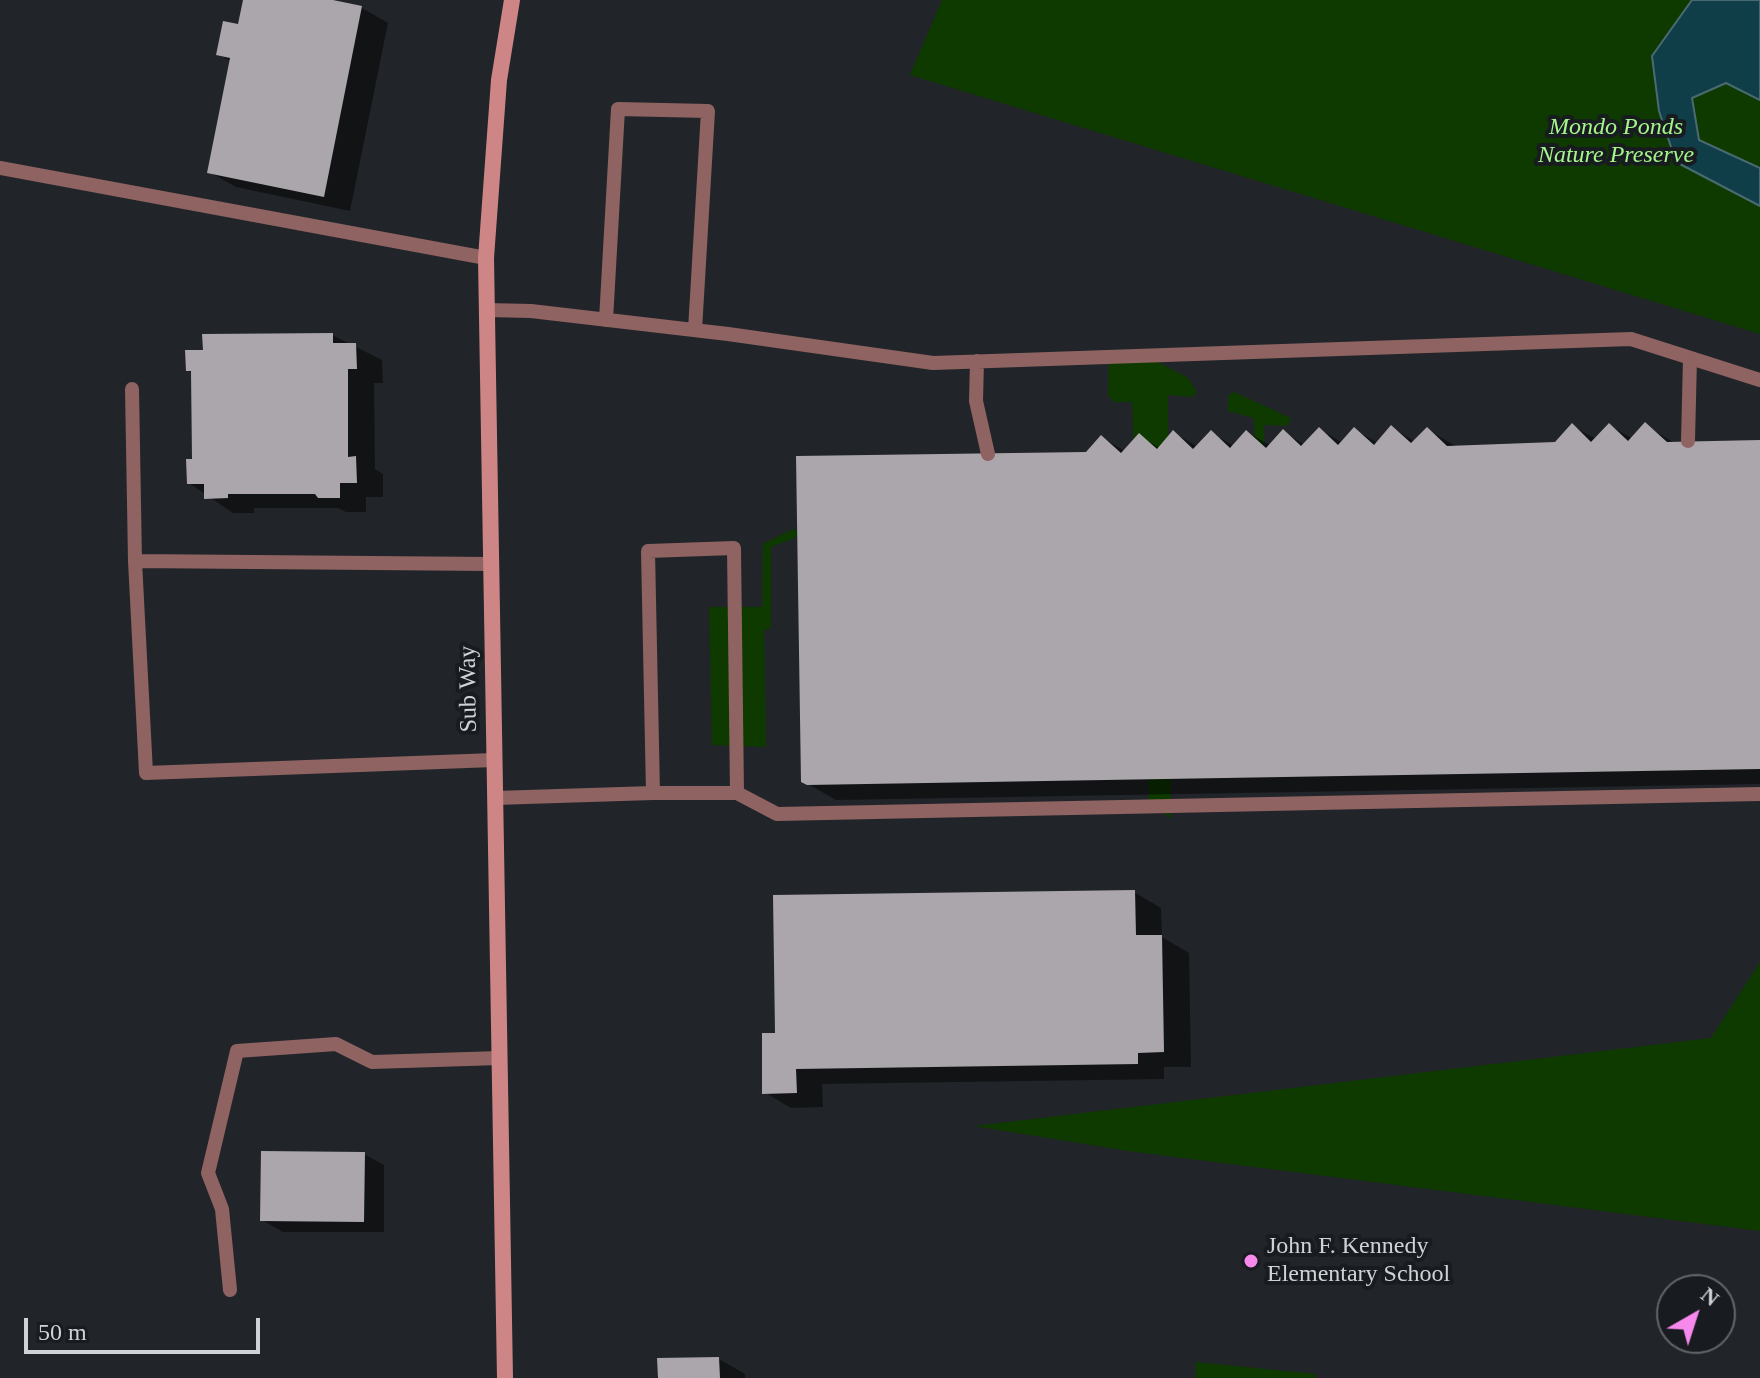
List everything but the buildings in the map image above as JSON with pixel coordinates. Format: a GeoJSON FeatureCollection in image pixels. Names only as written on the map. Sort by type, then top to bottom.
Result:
{"type":"FeatureCollection","features":[{"type":"Feature","properties":{"kind":"main road","name":"Sub Way"},"geometry":{"type":"LineString","coordinates":[[505,1378],[486,258],[499,80],[512,0]]}},
{"type":"Feature","properties":{"kind":"lane"},"geometry":{"type":"LineString","coordinates":[[606,320],[618,109],[708,111],[695,330]]}},
{"type":"Feature","properties":{"kind":"lane"},"geometry":{"type":"LineString","coordinates":[[0,168],[486,258]]}},
{"type":"Feature","properties":{"kind":"lane"},"geometry":{"type":"LineString","coordinates":[[486,310],[695,330],[933,363],[1631,339],[1760,380]]}},
{"type":"Feature","properties":{"kind":"lane"},"geometry":{"type":"LineString","coordinates":[[1688,441],[1690,358]]}},
{"type":"Feature","properties":{"kind":"lane"},"geometry":{"type":"LineString","coordinates":[[977,361],[976,401],[988,454]]}},
{"type":"Feature","properties":{"kind":"lane"},"geometry":{"type":"LineString","coordinates":[[132,389],[135,561],[146,773],[494,760]]}},
{"type":"Feature","properties":{"kind":"lane"},"geometry":{"type":"LineString","coordinates":[[653,793],[648,551],[734,548],[737,793]]}},
{"type":"Feature","properties":{"kind":"lane"},"geometry":{"type":"LineString","coordinates":[[135,561],[490,564]]}},
{"type":"Feature","properties":{"kind":"lane"},"geometry":{"type":"LineString","coordinates":[[495,798],[737,793],[777,814],[1760,794]]}},
{"type":"Feature","properties":{"kind":"lane"},"geometry":{"type":"LineString","coordinates":[[230,1290],[222,1209],[208,1173],[237,1051],[336,1044],[372,1062],[500,1058]]}},
{"type":"Feature","properties":{"kind":"green space","name":"Mondo Ponds Nature Preserve"},"geometry":{"type":"Polygon","coordinates":[[[942,0],[1760,0],[1760,334],[910,75],[942,0]]]}},
{"type":"Feature","properties":{"kind":"green space"},"geometry":{"type":"Polygon","coordinates":[[[1109,359],[1158,362],[1188,378],[1197,392],[1192,397],[1168,395],[1171,819],[1149,801],[1132,402],[1114,402],[1108,395],[1109,359]]]}},
{"type":"Feature","properties":{"kind":"green space"},"geometry":{"type":"Polygon","coordinates":[[[1234,392],[1291,418],[1287,426],[1264,425],[1272,738],[1263,738],[1254,418],[1228,411],[1228,396],[1234,392]]]}},
{"type":"Feature","properties":{"kind":"green space"},"geometry":{"type":"Polygon","coordinates":[[[793,529],[798,533],[795,538],[771,547],[771,628],[764,630],[766,747],[712,745],[709,607],[762,607],[763,544],[793,529]]]}},
{"type":"Feature","properties":{"kind":"green space"},"geometry":{"type":"Polygon","coordinates":[[[1760,962],[1760,1231],[1128,1151],[974,1126],[1711,1038],[1760,962]]]}},
{"type":"Feature","properties":{"kind":"green space"},"geometry":{"type":"Polygon","coordinates":[[[1196,1362],[1315,1374],[1315,1378],[1195,1378],[1196,1362]]]}},
{"type":"Feature","properties":{"kind":"water"},"geometry":{"type":"Polygon","coordinates":[[[1692,0],[1760,0],[1760,100],[1726,83],[1692,98],[1699,140],[1760,168],[1760,206],[1676,162],[1659,111],[1652,56],[1692,0]]]}},
{"type":"Feature","properties":{"kind":"place","name":"John F. Kennedy Elementary School"},"geometry":{"type":"Point","coordinates":[1251,1261]}}]}
